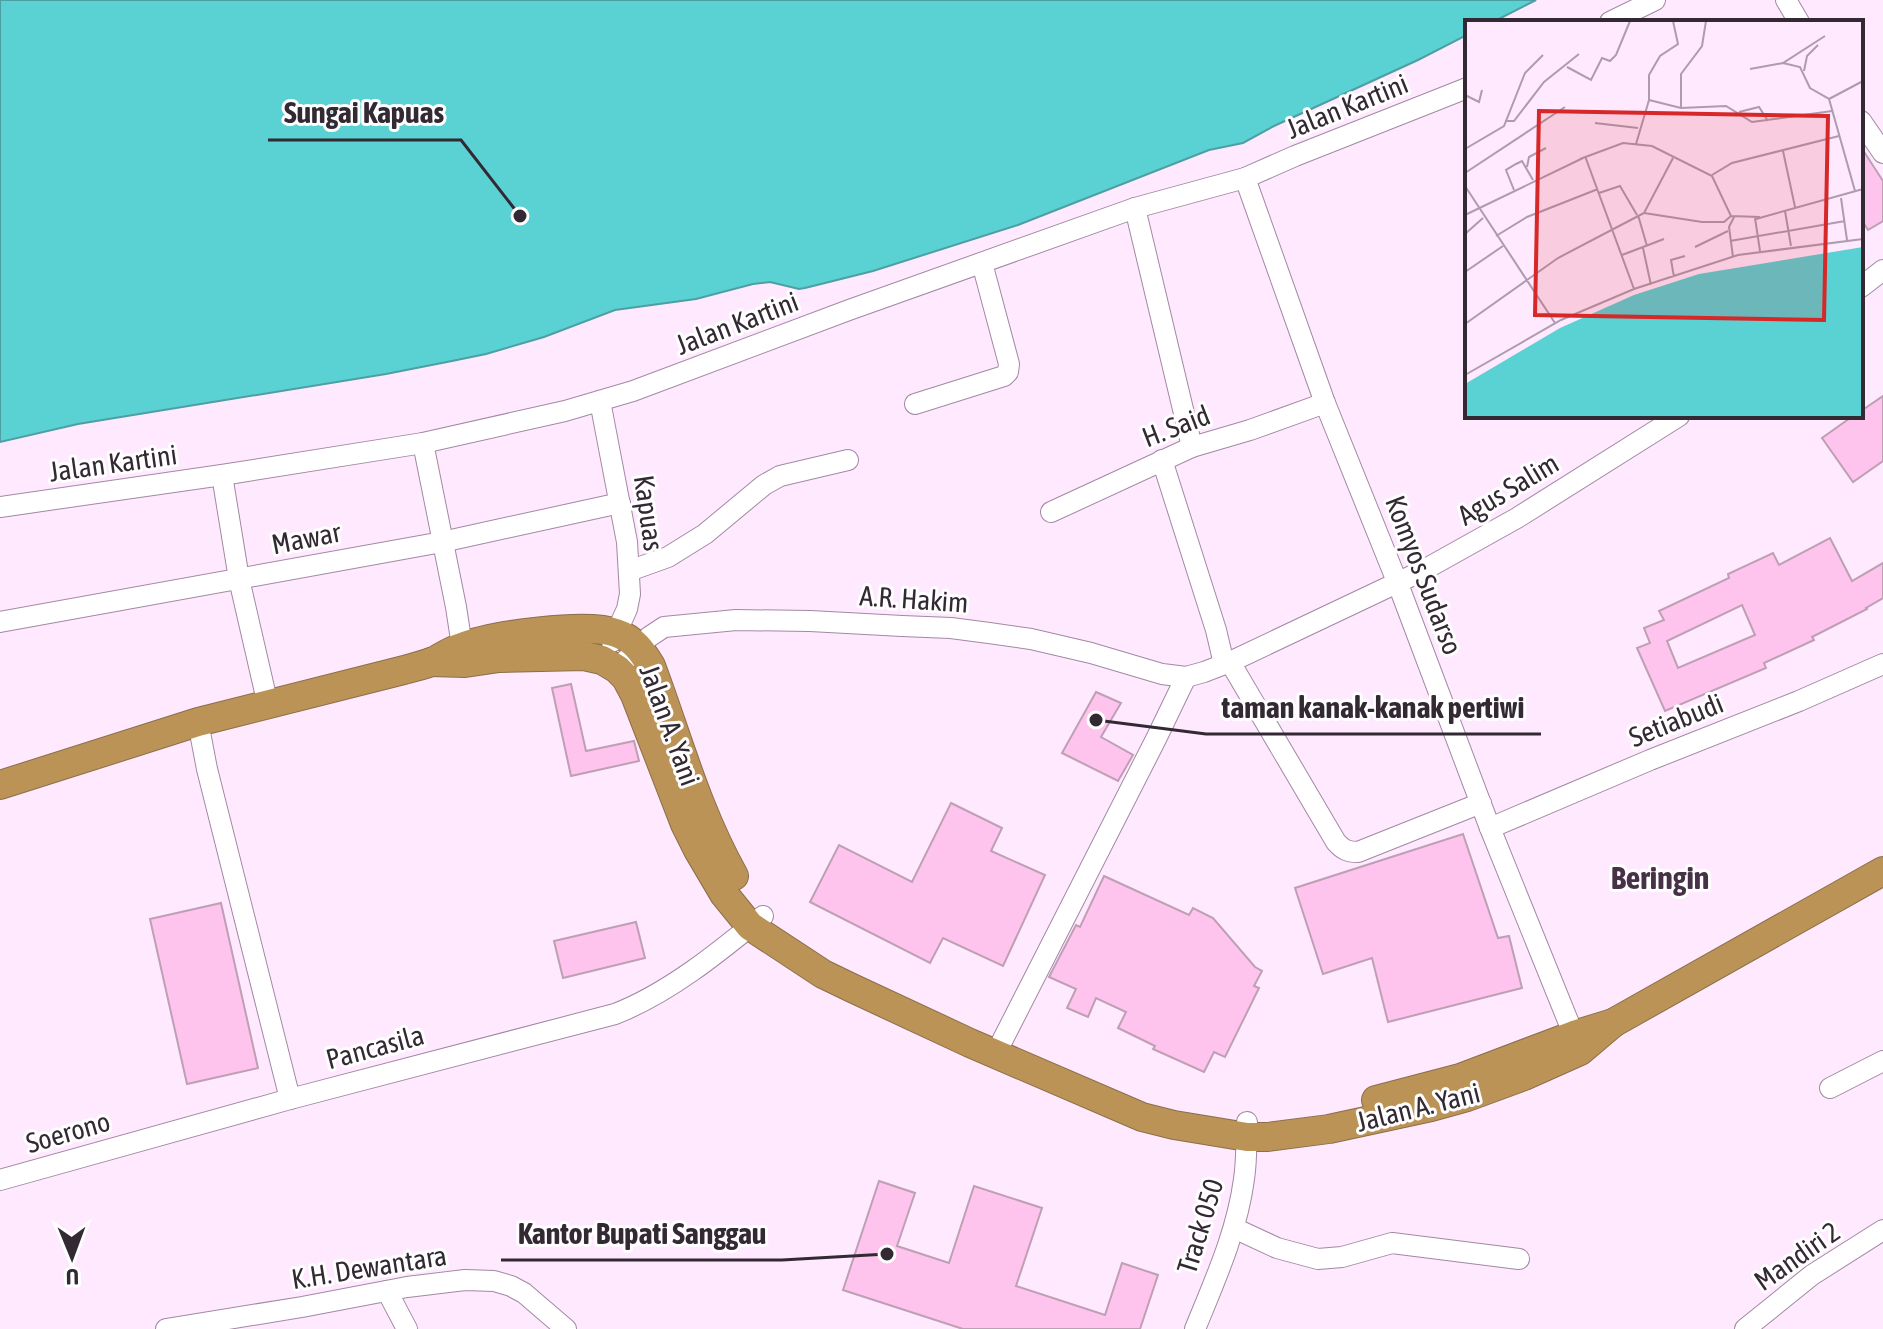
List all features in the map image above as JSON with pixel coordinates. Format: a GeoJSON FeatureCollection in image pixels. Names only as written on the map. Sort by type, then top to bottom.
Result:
{"type":"FeatureCollection","features":[{"type":"Feature","properties":{"kind":"highway","name":"Jalan A. Yani"},"geometry":{"type":"LineString","coordinates":[[0,785],[198,722],[464,655],[508,636],[567,629],[600,630],[628,639],[651,666],[711,832],[757,921]]}},
{"type":"Feature","properties":{"kind":"highway","name":"Jalan A. Yani"},"geometry":{"type":"LineString","coordinates":[[464,655],[499,658],[584,656],[609,664],[626,678],[685,824],[724,894],[786,949],[823,974],[1142,1117],[1207,1131],[1247,1130],[1390,1097],[1577,1043],[1883,871]]}},
{"type":"Feature","properties":{"kind":"street"},"geometry":{"type":"LineString","coordinates":[[1614,20],[1655,0]]}},
{"type":"Feature","properties":{"kind":"street"},"geometry":{"type":"LineString","coordinates":[[1786,0],[1798,20]]}},
{"type":"Feature","properties":{"kind":"street","name":"Jalan Kartini"},"geometry":{"type":"LineString","coordinates":[[0,507],[423,443],[565,411],[633,391],[1135,208],[1245,178],[1465,89]]}},
{"type":"Feature","properties":{"kind":"street"},"geometry":{"type":"LineString","coordinates":[[1863,124],[1883,153]]}},
{"type":"Feature","properties":{"kind":"street","name":"Komyos Sudarso"},"geometry":{"type":"LineString","coordinates":[[1245,178],[1325,403],[1577,1043]]}},
{"type":"Feature","properties":{"kind":"street"},"geometry":{"type":"LineString","coordinates":[[1135,208],[1192,447]]}},
{"type":"Feature","properties":{"kind":"street"},"geometry":{"type":"LineString","coordinates":[[915,404],[1004,376],[1008,372],[1009,364],[982,263]]}},
{"type":"Feature","properties":{"kind":"street"},"geometry":{"type":"LineString","coordinates":[[1863,285],[1883,270]]}},
{"type":"Feature","properties":{"kind":"street","name":"Kapuas"},"geometry":{"type":"LineString","coordinates":[[600,401],[627,542],[630,594],[628,639],[609,664]]}},
{"type":"Feature","properties":{"kind":"street","name":"H. Said"},"geometry":{"type":"LineString","coordinates":[[1051,512],[1192,447],[1325,403]]}},
{"type":"Feature","properties":{"kind":"street","name":"Agus Salim"},"geometry":{"type":"LineString","coordinates":[[1186,677],[1227,663],[1398,584],[1517,518],[1676,418]]}},
{"type":"Feature","properties":{"kind":"street"},"geometry":{"type":"LineString","coordinates":[[423,443],[464,655]]}},
{"type":"Feature","properties":{"kind":"street"},"geometry":{"type":"LineString","coordinates":[[629,571],[668,557],[692,542],[764,485],[780,476],[848,460]]}},
{"type":"Feature","properties":{"kind":"street"},"geometry":{"type":"LineString","coordinates":[[1162,460],[1227,663],[1336,842],[1343,849],[1358,852],[1481,803]]}},
{"type":"Feature","properties":{"kind":"street"},"geometry":{"type":"LineString","coordinates":[[222,475],[239,579],[268,705]]}},
{"type":"Feature","properties":{"kind":"street","name":"Mawar"},"geometry":{"type":"LineString","coordinates":[[0,622],[442,542],[620,503]]}},
{"type":"Feature","properties":{"kind":"street","name":"A.R. Hakim"},"geometry":{"type":"LineString","coordinates":[[628,639],[649,637],[664,627],[714,621],[810,621],[939,627],[1031,639],[1162,674],[1186,677]]}},
{"type":"Feature","properties":{"kind":"street","name":"Setiabudi"},"geometry":{"type":"LineString","coordinates":[[1490,828],[1883,664]]}},
{"type":"Feature","properties":{"kind":"street"},"geometry":{"type":"LineString","coordinates":[[996,1053],[1186,677]]}},
{"type":"Feature","properties":{"kind":"street"},"geometry":{"type":"LineString","coordinates":[[198,722],[290,1099]]}},
{"type":"Feature","properties":{"kind":"street","name":"Pancasila"},"geometry":{"type":"LineString","coordinates":[[150,1138],[615,1014],[653,995],[720,951],[757,921]]}},
{"type":"Feature","properties":{"kind":"street"},"geometry":{"type":"LineString","coordinates":[[1830,1088],[1883,1061]]}},
{"type":"Feature","properties":{"kind":"street","name":"Track 050"},"geometry":{"type":"LineString","coordinates":[[1195,1329],[1234,1228],[1244,1181],[1247,1130]]}},
{"type":"Feature","properties":{"kind":"street","name":"Soerono"},"geometry":{"type":"LineString","coordinates":[[0,1180],[150,1138]]}},
{"type":"Feature","properties":{"kind":"street"},"geometry":{"type":"LineString","coordinates":[[1234,1228],[1277,1248],[1318,1259],[1342,1257],[1392,1243],[1519,1259]]}},
{"type":"Feature","properties":{"kind":"street","name":"Mandiri 2"},"geometry":{"type":"LineString","coordinates":[[1745,1329],[1812,1275],[1883,1230]]}},
{"type":"Feature","properties":{"kind":"street","name":"K.H. Dewantara"},"geometry":{"type":"LineString","coordinates":[[166,1329],[465,1280],[494,1281],[511,1286],[524,1293],[566,1329]]}},
{"type":"Feature","properties":{"kind":"street"},"geometry":{"type":"LineString","coordinates":[[387,1291],[407,1329]]}},
{"type":"Feature","properties":{"kind":"shaded area"},"geometry":{"type":"Polygon","coordinates":[[[0,0],[1536,0],[1497,20],[1465,20],[1465,36],[1243,143],[1209,150],[1018,225],[873,271],[799,289],[770,282],[696,299],[615,310],[544,337],[486,354],[386,374],[78,424],[0,442],[0,0]]]}},
{"type":"Feature","properties":{"kind":"building"},"geometry":{"type":"Polygon","coordinates":[[[1863,150],[1883,181],[1883,221],[1868,230],[1863,222],[1863,150]]]}},
{"type":"Feature","properties":{"kind":"building"},"geometry":{"type":"Polygon","coordinates":[[[1883,396],[1883,461],[1853,482],[1822,438],[1850,418],[1863,418],[1863,410],[1883,396]]]}},
{"type":"Feature","properties":{"kind":"building"},"geometry":{"type":"Polygon","coordinates":[[[1830,538],[1852,581],[1883,563],[1883,598],[1812,637],[1814,640],[1764,663],[1766,668],[1665,711],[1637,648],[1650,643],[1644,628],[1664,620],[1659,611],[1773,553],[1779,565],[1830,538]],[[1742,605],[1667,641],[1678,668],[1755,635],[1742,605]]]}},
{"type":"Feature","properties":{"kind":"building"},"geometry":{"type":"Polygon","coordinates":[[[571,684],[586,751],[634,741],[639,761],[571,776],[552,688],[571,684]]]}},
{"type":"Feature","properties":{"kind":"building"},"geometry":{"type":"Polygon","coordinates":[[[1096,692],[1121,703],[1101,737],[1133,755],[1118,781],[1062,753],[1096,692]]]}},
{"type":"Feature","properties":{"kind":"building"},"geometry":{"type":"Polygon","coordinates":[[[951,803],[1002,828],[991,851],[1045,875],[1003,966],[943,938],[930,963],[810,902],[839,845],[912,882],[951,803]]]}},
{"type":"Feature","properties":{"kind":"building"},"geometry":{"type":"Polygon","coordinates":[[[1463,834],[1498,938],[1509,936],[1522,988],[1388,1022],[1372,958],[1323,974],[1295,888],[1463,834]]]}},
{"type":"Feature","properties":{"kind":"building"},"geometry":{"type":"Polygon","coordinates":[[[1104,876],[1189,915],[1193,908],[1213,918],[1255,967],[1262,971],[1254,986],[1259,988],[1225,1057],[1214,1052],[1204,1072],[1153,1049],[1155,1046],[1118,1028],[1126,1012],[1096,998],[1088,1017],[1067,1008],[1076,989],[1049,977],[1076,925],[1080,927],[1104,876]]]}},
{"type":"Feature","properties":{"kind":"building"},"geometry":{"type":"Polygon","coordinates":[[[221,903],[258,1068],[187,1084],[150,919],[221,903]]]}},
{"type":"Feature","properties":{"kind":"building"},"geometry":{"type":"Polygon","coordinates":[[[636,922],[645,958],[563,978],[554,941],[636,922]]]}},
{"type":"Feature","properties":{"kind":"building"},"geometry":{"type":"Polygon","coordinates":[[[879,1181],[915,1193],[897,1246],[949,1263],[974,1186],[1042,1208],[1016,1286],[1105,1315],[1122,1263],[1158,1275],[1140,1329],[963,1329],[843,1290],[879,1181]]]}},
{"type":"Feature","properties":{"kind":"place","name":"Sungai Kapuas"},"geometry":{"type":"Point","coordinates":[520,216]}},
{"type":"Feature","properties":{"kind":"place","name":"taman kanak-kanak pertiwi"},"geometry":{"type":"Point","coordinates":[1096,720]}},
{"type":"Feature","properties":{"kind":"place","name":"Kantor Bupati Sanggau"},"geometry":{"type":"Point","coordinates":[887,1254]}},
{"type":"Feature","properties":{"kind":"district","name":"Beringin"},"geometry":{"type":"Point","coordinates":[1660,878]}}]}
